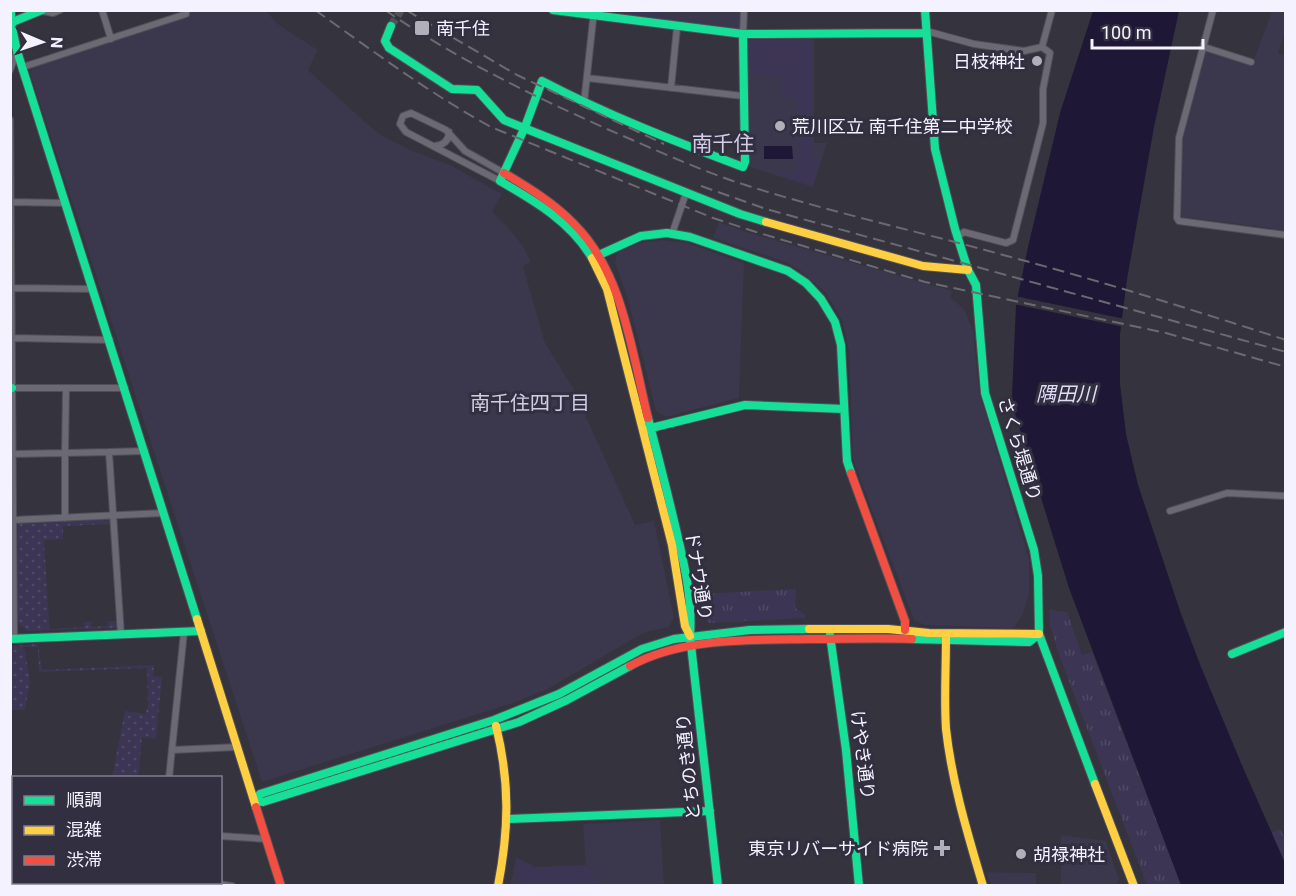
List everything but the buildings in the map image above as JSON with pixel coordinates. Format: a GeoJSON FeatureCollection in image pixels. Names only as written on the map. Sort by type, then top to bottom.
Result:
{"type":"FeatureCollection","features":[{"type":"Feature","properties":{"kind":"street"},"geometry":{"type":"LineString","coordinates":[[11,10],[11,23],[17,51],[281,885]]}},
{"type":"Feature","properties":{"kind":"street"},"geometry":{"type":"LineString","coordinates":[[11,23],[42,11],[53,13],[60,10]]}},
{"type":"Feature","properties":{"kind":"street"},"geometry":{"type":"LineString","coordinates":[[102,10],[111,39]]}},
{"type":"Feature","properties":{"kind":"street"},"geometry":{"type":"LineString","coordinates":[[22,67],[186,14],[186,10]]}},
{"type":"Feature","properties":{"kind":"street"},"geometry":{"type":"LineString","coordinates":[[553,10],[593,13],[677,27],[743,34],[930,32],[974,45],[1024,51],[1042,47],[1050,53],[1043,89],[1043,123],[1013,240],[1006,243],[964,232],[957,237]]}},
{"type":"Feature","properties":{"kind":"street"},"geometry":{"type":"LineString","coordinates":[[502,177],[542,81],[585,103],[686,147],[742,167],[745,162],[744,10]]}},
{"type":"Feature","properties":{"kind":"street","name":"さくら堤通り"},"geometry":{"type":"LineString","coordinates":[[925,10],[934,149],[957,237],[975,285],[986,393],[1036,564],[1039,634],[1134,885]]}},
{"type":"Feature","properties":{"kind":"street"},"geometry":{"type":"LineString","coordinates":[[1042,47],[1052,10]]}},
{"type":"Feature","properties":{"kind":"street"},"geometry":{"type":"LineString","coordinates":[[1213,10],[1179,138],[1177,218],[1179,221],[1286,235]]}},
{"type":"Feature","properties":{"kind":"street"},"geometry":{"type":"LineString","coordinates":[[585,103],[593,13]]}},
{"type":"Feature","properties":{"kind":"street"},"geometry":{"type":"LineString","coordinates":[[391,26],[385,39],[385,44],[389,48],[452,89],[477,90],[500,117],[751,217],[923,266],[968,270]]}},
{"type":"Feature","properties":{"kind":"street"},"geometry":{"type":"LineString","coordinates":[[671,88],[677,27]]}},
{"type":"Feature","properties":{"kind":"street"},"geometry":{"type":"LineString","coordinates":[[1204,47],[1251,62]]}},
{"type":"Feature","properties":{"kind":"street"},"geometry":{"type":"LineString","coordinates":[[10,70],[17,51]]}},
{"type":"Feature","properties":{"kind":"street"},"geometry":{"type":"LineString","coordinates":[[587,78],[743,96]]}},
{"type":"Feature","properties":{"kind":"street"},"geometry":{"type":"LineString","coordinates":[[415,114],[449,132],[465,151],[502,177],[403,130],[400,124],[403,116],[415,114]]}},
{"type":"Feature","properties":{"kind":"street"},"geometry":{"type":"LineString","coordinates":[[10,120],[12,638],[201,631]]}},
{"type":"Feature","properties":{"kind":"street"},"geometry":{"type":"LineString","coordinates":[[435,146],[444,143],[449,132]]}},
{"type":"Feature","properties":{"kind":"street","name":"ドナウ通り"},"geometry":{"type":"LineString","coordinates":[[502,177],[544,198],[566,214],[583,232],[607,270],[619,301],[672,545],[685,626],[691,640]]}},
{"type":"Feature","properties":{"kind":"street","name":"ドナウ通り"},"geometry":{"type":"LineString","coordinates":[[502,177],[558,218],[578,238],[593,258],[607,289],[647,429]]}},
{"type":"Feature","properties":{"kind":"street"},"geometry":{"type":"LineString","coordinates":[[672,234],[686,193]]}},
{"type":"Feature","properties":{"kind":"street"},"geometry":{"type":"LineString","coordinates":[[11,202],[65,203]]}},
{"type":"Feature","properties":{"kind":"street"},"geometry":{"type":"LineString","coordinates":[[599,255],[631,239],[656,234],[672,234],[690,237],[779,267],[797,276],[814,290],[829,310],[839,334],[843,354],[847,461],[906,621],[905,630]]}},
{"type":"Feature","properties":{"kind":"street"},"geometry":{"type":"LineString","coordinates":[[11,288],[93,289]]}},
{"type":"Feature","properties":{"kind":"street"},"geometry":{"type":"LineString","coordinates":[[12,338],[110,340]]}},
{"type":"Feature","properties":{"kind":"street"},"geometry":{"type":"LineString","coordinates":[[11,387],[125,388]]}},
{"type":"Feature","properties":{"kind":"street"},"geometry":{"type":"LineString","coordinates":[[65,518],[66,388]]}},
{"type":"Feature","properties":{"kind":"street"},"geometry":{"type":"LineString","coordinates":[[647,429],[745,405],[844,409]]}},
{"type":"Feature","properties":{"kind":"street"},"geometry":{"type":"LineString","coordinates":[[12,454],[145,451]]}},
{"type":"Feature","properties":{"kind":"street"},"geometry":{"type":"LineString","coordinates":[[110,452],[112,515],[122,635]]}},
{"type":"Feature","properties":{"kind":"street"},"geometry":{"type":"LineString","coordinates":[[1170,511],[1227,493],[1286,495]]}},
{"type":"Feature","properties":{"kind":"street"},"geometry":{"type":"LineString","coordinates":[[13,520],[164,513]]}},
{"type":"Feature","properties":{"kind":"street"},"geometry":{"type":"LineString","coordinates":[[255,800],[262,802],[496,730],[567,700],[644,658],[691,640],[750,630],[830,628],[905,630],[946,637]]}},
{"type":"Feature","properties":{"kind":"street","name":"けやき通り"},"geometry":{"type":"LineString","coordinates":[[830,628],[846,750],[859,885]]}},
{"type":"Feature","properties":{"kind":"street"},"geometry":{"type":"LineString","coordinates":[[1232,654],[1286,632]]}},
{"type":"Feature","properties":{"kind":"street"},"geometry":{"type":"LineString","coordinates":[[169,776],[184,633]]}},
{"type":"Feature","properties":{"kind":"street"},"geometry":{"type":"LineString","coordinates":[[255,800],[260,794],[494,720],[559,694],[659,642],[946,637],[1029,642],[1039,634]]}},
{"type":"Feature","properties":{"kind":"street"},"geometry":{"type":"LineString","coordinates":[[946,637],[947,741],[957,794],[983,885]]}},
{"type":"Feature","properties":{"kind":"street","name":"とちのき通り"},"geometry":{"type":"LineString","coordinates":[[691,640],[718,885]]}},
{"type":"Feature","properties":{"kind":"street"},"geometry":{"type":"LineString","coordinates":[[494,720],[507,785],[509,819],[498,885]]}},
{"type":"Feature","properties":{"kind":"street"},"geometry":{"type":"LineString","coordinates":[[172,750],[238,747]]}},
{"type":"Feature","properties":{"kind":"street"},"geometry":{"type":"LineString","coordinates":[[509,819],[710,811]]}},
{"type":"Feature","properties":{"kind":"street"},"geometry":{"type":"LineString","coordinates":[[222,836],[267,839]]}},
{"type":"Feature","properties":{"kind":"shaded area"},"geometry":{"type":"Polygon","coordinates":[[[187,11],[266,11],[279,25],[318,50],[308,70],[384,137],[452,166],[502,194],[492,212],[523,246],[531,262],[523,266],[545,343],[573,388],[635,525],[654,521],[674,617],[669,627],[643,633],[548,689],[513,703],[262,782],[30,73],[33,66],[187,11]]]}},
{"type":"Feature","properties":{"kind":"shaded area"},"geometry":{"type":"Polygon","coordinates":[[[596,11],[741,11],[741,28],[739,30],[596,14],[596,11]]]}},
{"type":"Feature","properties":{"kind":"shaded area"},"geometry":{"type":"Polygon","coordinates":[[[1272,11],[1285,11],[1285,32],[1278,53],[1286,56],[1285,230],[1182,217],[1180,214],[1183,137],[1206,52],[1252,65],[1272,11]]]}},
{"type":"Feature","properties":{"kind":"shaded area","name":"荒川区立 南千住第二中学校"},"geometry":{"type":"Polygon","coordinates":[[[814,36],[814,143],[827,143],[813,187],[747,166],[746,38],[814,36]]]}},
{"type":"Feature","properties":{"kind":"shaded area"},"geometry":{"type":"Polygon","coordinates":[[[719,222],[753,234],[952,291],[951,298],[964,309],[973,330],[979,391],[1029,559],[1029,593],[1023,614],[1014,628],[924,625],[914,620],[853,460],[849,352],[843,322],[826,293],[798,269],[783,261],[713,238],[719,222]]]}},
{"type":"Feature","properties":{"kind":"shaded area"},"geometry":{"type":"Polygon","coordinates":[[[662,240],[687,243],[744,263],[739,398],[666,417],[656,411],[627,296],[615,263],[617,252],[639,243],[662,240]]]}},
{"type":"Feature","properties":{"kind":"shaded area"},"geometry":{"type":"Polygon","coordinates":[[[660,820],[664,885],[510,886],[516,857],[535,867],[586,865],[583,824],[660,820]]]}},
{"type":"Feature","properties":{"kind":"shaded area"},"geometry":{"type":"Polygon","coordinates":[[[1061,835],[1106,841],[1119,879],[1115,885],[1061,885],[1061,835]]]}},
{"type":"Feature","properties":{"kind":"shaded area"},"geometry":{"type":"Polygon","coordinates":[[[986,872],[1036,873],[1036,885],[991,885],[986,872]]]}},
{"type":"Feature","properties":{"kind":"green space"},"geometry":{"type":"Polygon","coordinates":[[[599,10],[664,10],[664,19],[599,10]]]}},
{"type":"Feature","properties":{"kind":"green space"},"geometry":{"type":"Polygon","coordinates":[[[749,39],[811,39],[812,158],[820,158],[813,185],[780,176],[780,174],[797,173],[797,98],[781,97],[780,76],[753,76],[750,65],[749,39]]]}},
{"type":"Feature","properties":{"kind":"green space"},"geometry":{"type":"Polygon","coordinates":[[[111,519],[116,579],[114,578],[109,524],[63,526],[63,539],[44,540],[50,629],[84,627],[84,622],[91,622],[92,627],[107,626],[108,621],[117,621],[117,628],[27,631],[18,622],[18,523],[111,519]]]}},
{"type":"Feature","properties":{"kind":"green space"},"geometry":{"type":"Polygon","coordinates":[[[796,589],[795,608],[806,618],[709,623],[702,616],[699,594],[796,589]]]}},
{"type":"Feature","properties":{"kind":"green space"},"geometry":{"type":"Polygon","coordinates":[[[1049,610],[1067,612],[1082,655],[1092,652],[1181,885],[1147,885],[1059,655],[1050,625],[1049,610]]]}},
{"type":"Feature","properties":{"kind":"green space"},"geometry":{"type":"Polygon","coordinates":[[[38,644],[42,670],[154,665],[153,676],[162,677],[156,739],[142,737],[138,776],[112,776],[125,711],[145,714],[148,707],[147,668],[39,672],[38,647],[24,647],[30,681],[25,710],[11,710],[11,646],[38,644]]]}},
{"type":"Feature","properties":{"kind":"green space"},"geometry":{"type":"Polygon","coordinates":[[[1280,829],[1285,839],[1285,863],[1271,833],[1280,829]]]}},
{"type":"Feature","properties":{"kind":"green space"},"geometry":{"type":"Polygon","coordinates":[[[518,860],[534,867],[592,866],[592,873],[599,885],[517,885],[518,877],[515,876],[518,860]]]}},
{"type":"Feature","properties":{"kind":"water","name":"隅田川"},"geometry":{"type":"Polygon","coordinates":[[[1093,11],[1179,11],[1154,127],[1127,279],[1120,334],[1120,384],[1126,434],[1138,485],[1181,614],[1241,763],[1285,863],[1285,885],[1181,885],[1069,588],[1013,407],[1016,305],[1060,113],[1093,11]]]}},
{"type":"Feature","properties":{"kind":"water"},"geometry":{"type":"Polygon","coordinates":[[[764,146],[792,146],[793,159],[764,159],[764,146]]]}},
{"type":"Feature","properties":{"kind":"pier"},"geometry":{"type":"Polygon","coordinates":[[[1015,296],[1125,319],[1124,327],[1013,304],[1015,296]]]}},
{"type":"Feature","properties":{"kind":"tunnel"},"geometry":{"type":"LineString","coordinates":[[391,26],[401,10]]}},
{"type":"Feature","properties":{"kind":"railway"},"geometry":{"type":"LineString","coordinates":[[315,10],[423,86],[491,127],[713,218],[925,282],[1166,333],[1286,367]]}},
{"type":"Feature","properties":{"kind":"railway"},"geometry":{"type":"LineString","coordinates":[[385,10],[465,60],[521,89],[671,157],[720,176],[803,202],[1077,275],[1286,340]]}},
{"type":"Feature","properties":{"kind":"railway"},"geometry":{"type":"LineString","coordinates":[[406,10],[517,75],[664,144]]}},
{"type":"Feature","properties":{"kind":"railway"},"geometry":{"type":"LineString","coordinates":[[701,186],[766,209],[1286,352]]}},
{"type":"Feature","properties":{"kind":"traffic: fast"},"geometry":{"type":"LineString","coordinates":[[11,10],[11,23],[17,51],[197,619]]}},
{"type":"Feature","properties":{"kind":"traffic: fast"},"geometry":{"type":"LineString","coordinates":[[10,23],[42,10]]}},
{"type":"Feature","properties":{"kind":"traffic: fast"},"geometry":{"type":"LineString","coordinates":[[553,10],[743,34],[925,33]]}},
{"type":"Feature","properties":{"kind":"traffic: fast"},"geometry":{"type":"LineString","coordinates":[[925,10],[935,149],[955,229],[968,270],[976,285],[985,393],[1034,550],[1038,576],[1039,634],[1095,784]]}},
{"type":"Feature","properties":{"kind":"traffic: fast"},"geometry":{"type":"LineString","coordinates":[[391,26],[385,41],[389,48],[452,89],[477,90],[504,120],[740,214],[766,222]]}},
{"type":"Feature","properties":{"kind":"traffic: fast"},"geometry":{"type":"LineString","coordinates":[[592,258],[563,223],[500,181],[525,127],[542,81],[616,116],[743,167],[745,162],[743,34]]}},
{"type":"Feature","properties":{"kind":"traffic: fast"},"geometry":{"type":"LineString","coordinates":[[599,255],[641,236],[667,233],[690,237],[788,271],[806,283],[821,299],[835,322],[841,345],[847,461],[851,473]]}},
{"type":"Feature","properties":{"kind":"traffic: fast"},"geometry":{"type":"LineString","coordinates":[[647,429],[745,405],[844,409]]}},
{"type":"Feature","properties":{"kind":"traffic: fast"},"geometry":{"type":"LineString","coordinates":[[648,418],[686,578],[691,621],[690,636],[718,886]]}},
{"type":"Feature","properties":{"kind":"traffic: fast"},"geometry":{"type":"LineString","coordinates":[[255,800],[260,794],[494,720],[559,694],[642,649],[674,639],[750,630],[809,629]]}},
{"type":"Feature","properties":{"kind":"traffic: fast"},"geometry":{"type":"LineString","coordinates":[[10,639],[201,631]]}},
{"type":"Feature","properties":{"kind":"traffic: fast"},"geometry":{"type":"LineString","coordinates":[[1232,654],[1286,632]]}},
{"type":"Feature","properties":{"kind":"traffic: fast"},"geometry":{"type":"LineString","coordinates":[[830,635],[846,750],[859,886]]}},
{"type":"Feature","properties":{"kind":"traffic: fast"},"geometry":{"type":"LineString","coordinates":[[912,639],[1029,642],[1038,635]]}},
{"type":"Feature","properties":{"kind":"traffic: fast"},"geometry":{"type":"LineString","coordinates":[[255,800],[263,802],[519,722],[567,700],[630,666]]}},
{"type":"Feature","properties":{"kind":"traffic: fast"},"geometry":{"type":"LineString","coordinates":[[509,819],[710,811]]}},
{"type":"Feature","properties":{"kind":"traffic: slow"},"geometry":{"type":"LineString","coordinates":[[766,222],[923,266],[968,270]]}},
{"type":"Feature","properties":{"kind":"traffic: slow"},"geometry":{"type":"LineString","coordinates":[[592,258],[607,289],[672,545],[685,626],[690,636]]}},
{"type":"Feature","properties":{"kind":"traffic: slow"},"geometry":{"type":"LineString","coordinates":[[197,619],[256,807]]}},
{"type":"Feature","properties":{"kind":"traffic: slow"},"geometry":{"type":"LineString","coordinates":[[809,629],[1039,634]]}},
{"type":"Feature","properties":{"kind":"traffic: slow"},"geometry":{"type":"LineString","coordinates":[[946,637],[946,729],[961,809],[983,886]]}},
{"type":"Feature","properties":{"kind":"traffic: slow"},"geometry":{"type":"LineString","coordinates":[[496,726],[506,787],[506,825],[498,886]]}},
{"type":"Feature","properties":{"kind":"traffic: slow"},"geometry":{"type":"LineString","coordinates":[[1095,784],[1134,886]]}},
{"type":"Feature","properties":{"kind":"traffic: jam"},"geometry":{"type":"LineString","coordinates":[[504,173],[541,196],[566,216],[591,243],[604,265],[623,315],[648,418]]}},
{"type":"Feature","properties":{"kind":"traffic: jam"},"geometry":{"type":"LineString","coordinates":[[851,473],[905,621],[905,630]]}},
{"type":"Feature","properties":{"kind":"traffic: jam"},"geometry":{"type":"LineString","coordinates":[[630,666],[672,650],[718,642],[912,639]]}},
{"type":"Feature","properties":{"kind":"traffic: jam"},"geometry":{"type":"LineString","coordinates":[[256,807],[281,886]]}},
{"type":"Feature","properties":{"kind":"place","name":"南千住"},"geometry":{"type":"Point","coordinates":[422,28]}},
{"type":"Feature","properties":{"kind":"place","name":"日枝神社"},"geometry":{"type":"Point","coordinates":[1037,61]}},
{"type":"Feature","properties":{"kind":"place","name":"荒川区立 南千住第二中学校"},"geometry":{"type":"Point","coordinates":[780,126]}},
{"type":"Feature","properties":{"kind":"place","name":"東京リバーサイド病院"},"geometry":{"type":"Point","coordinates":[942,848]}},
{"type":"Feature","properties":{"kind":"place","name":"胡禄神社"},"geometry":{"type":"Point","coordinates":[1021,854]}},
{"type":"Feature","properties":{"kind":"district","name":"南千住"},"geometry":{"type":"Point","coordinates":[723,144]}},
{"type":"Feature","properties":{"kind":"district","name":"南千住四丁目"},"geometry":{"type":"Point","coordinates":[530,403]}}]}
